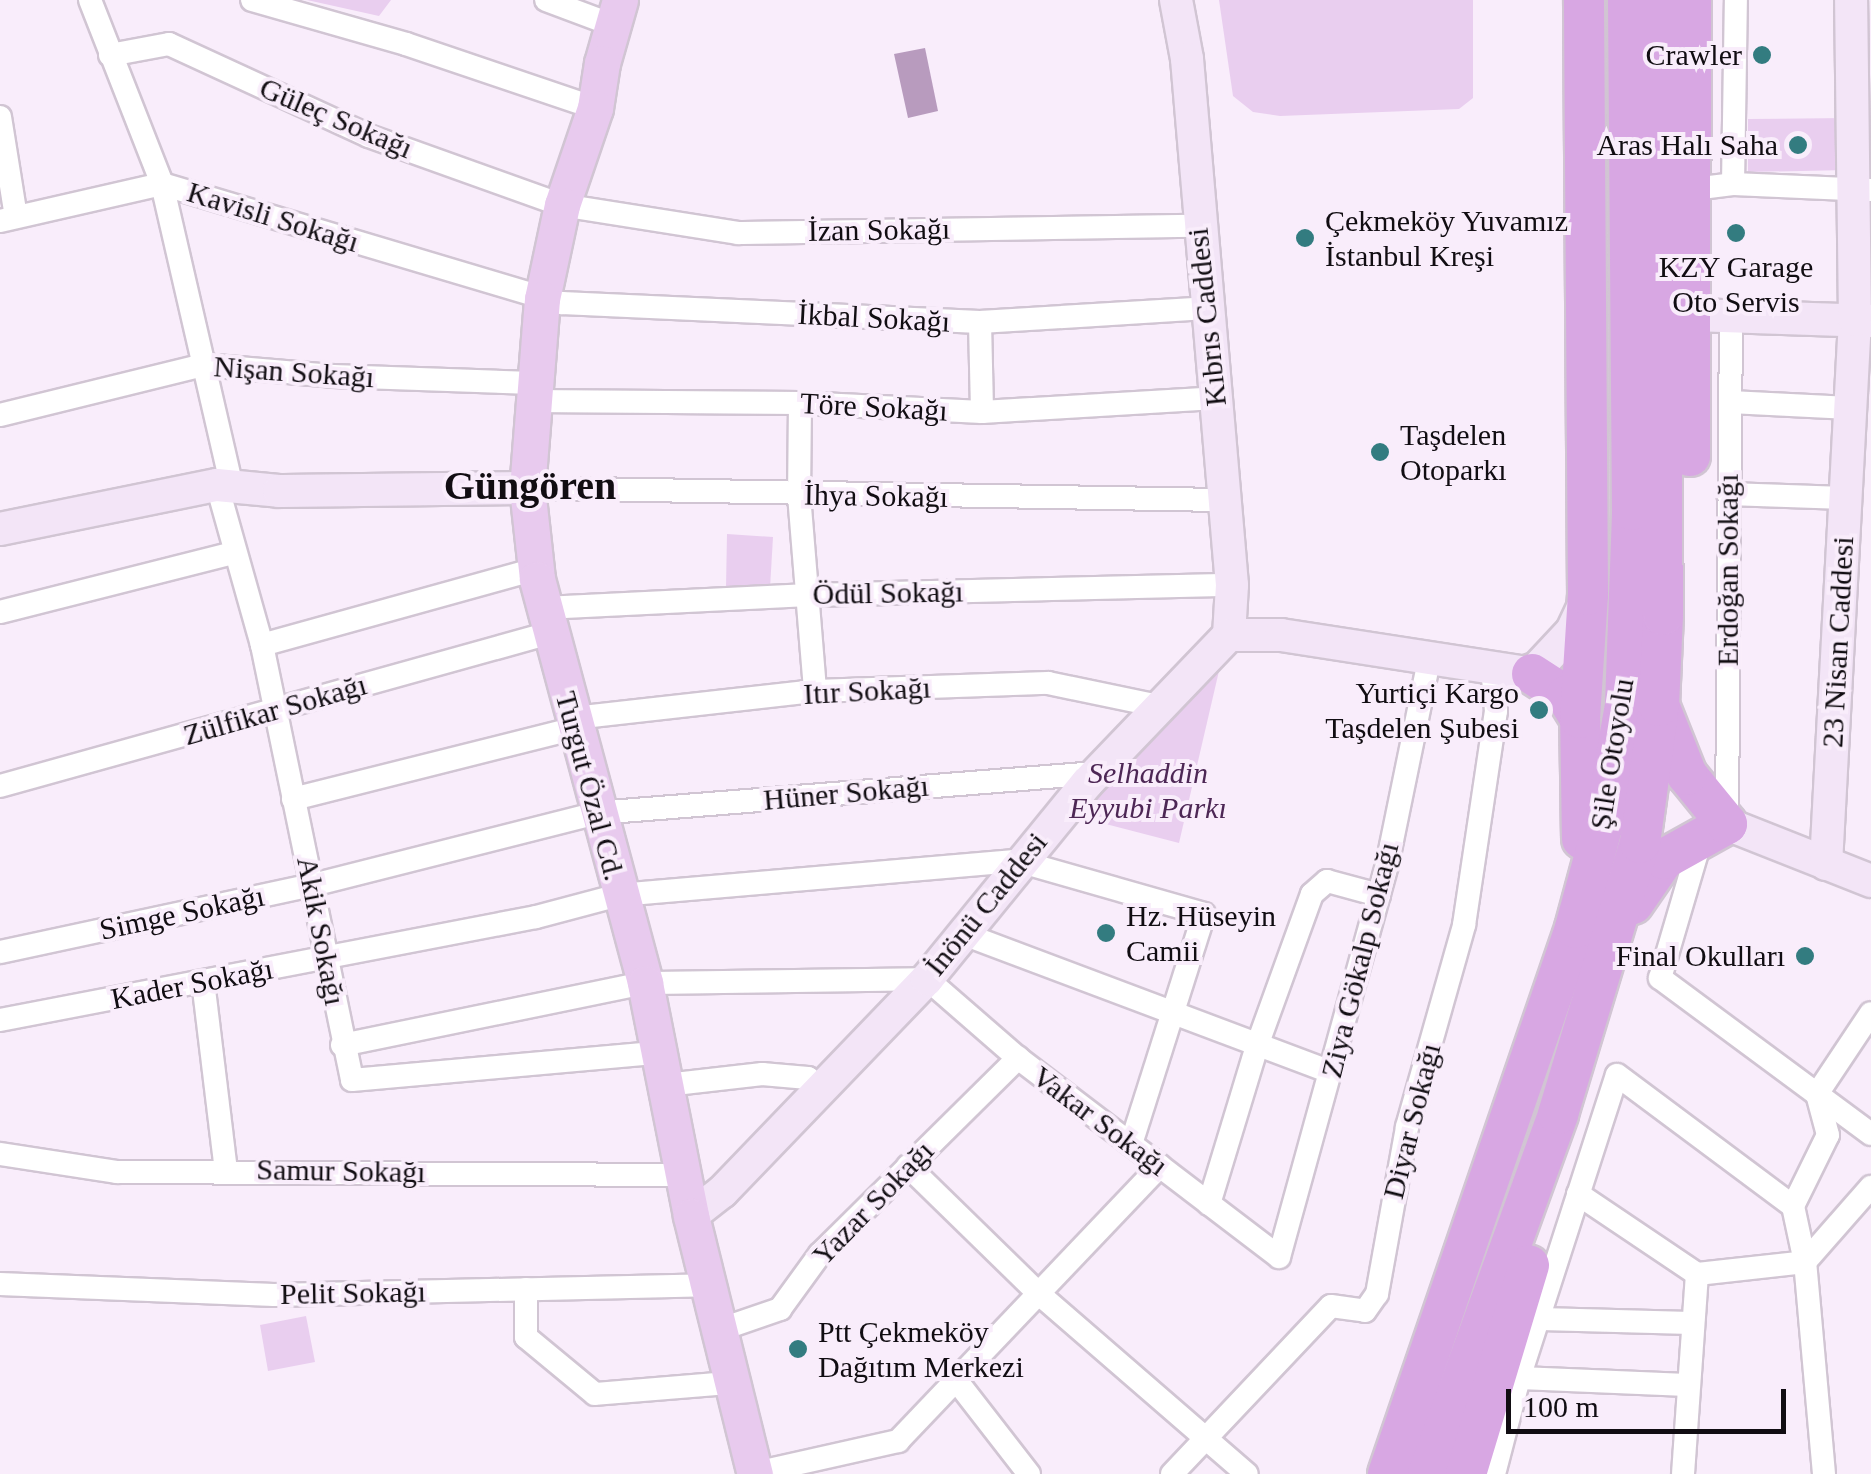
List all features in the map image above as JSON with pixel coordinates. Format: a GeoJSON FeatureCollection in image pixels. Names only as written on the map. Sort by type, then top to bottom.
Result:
{"type":"FeatureCollection","features":[{"type":"Feature","properties":{"kind":"highway"},"geometry":{"type":"LineString","coordinates":[[1584,0],[1588,595],[1580,718],[1582,829],[1592,938]]}},
{"type":"Feature","properties":{"kind":"highway","name":"Şile Otoyolu"},"geometry":{"type":"LineString","coordinates":[[1428,1474],[1558,1114],[1592,938],[1625,705],[1632,510],[1628,0]]}},
{"type":"Feature","properties":{"kind":"highway","name":"Şile Otoyolu"},"geometry":{"type":"LineString","coordinates":[[1388,1474],[1516,1092],[1640,843],[1659,706],[1664,384],[1657,0]]}},
{"type":"Feature","properties":{"kind":"highway"},"geometry":{"type":"LineString","coordinates":[[1640,843],[1675,748],[1692,621],[1689,518],[1712,315],[1693,188],[1691,0]]}},
{"type":"Feature","properties":{"kind":"highway"},"geometry":{"type":"LineString","coordinates":[[1532,674],[1566,696],[1580,718]]}},
{"type":"Feature","properties":{"kind":"highway"},"geometry":{"type":"LineString","coordinates":[[1592,938],[1664,859],[1714,830],[1659,706]]}},
{"type":"Feature","properties":{"kind":"highway"},"geometry":{"type":"LineString","coordinates":[[1360,1474],[1468,1192],[1516,1092]]}},
{"type":"Feature","properties":{"kind":"highway"},"geometry":{"type":"LineString","coordinates":[[1466,1474],[1544,1214],[1558,1114]]}},
{"type":"Feature","properties":{"kind":"main road"},"geometry":{"type":"LineString","coordinates":[[597,101],[628,52],[645,0]]}},
{"type":"Feature","properties":{"kind":"main road"},"geometry":{"type":"LineString","coordinates":[[597,101],[602,63],[617,12]]}},
{"type":"Feature","properties":{"kind":"main road","name":"Turgut Özal Cd."},"geometry":{"type":"LineString","coordinates":[[597,101],[562,206],[542,300],[527,488],[536,569],[645,983],[690,1216],[755,1474]]}},
{"type":"Feature","properties":{"kind":"street","name":"Akik Sokağı"},"geometry":{"type":"LineString","coordinates":[[90,0],[162,184],[203,365],[234,553],[262,644],[352,1080],[662,1069]]}},
{"type":"Feature","properties":{"kind":"street"},"geometry":{"type":"LineString","coordinates":[[252,0],[597,101]]}},
{"type":"Feature","properties":{"kind":"street"},"geometry":{"type":"LineString","coordinates":[[546,0],[617,12]]}},
{"type":"Feature","properties":{"kind":"street","name":"Kıbrıs Caddesi"},"geometry":{"type":"LineString","coordinates":[[1176,0],[1187,59],[1198,226],[1232,584],[1229,634]]}},
{"type":"Feature","properties":{"kind":"street"},"geometry":{"type":"LineString","coordinates":[[1733,184],[1736,0]]}},
{"type":"Feature","properties":{"kind":"street","name":"23 Nisan Caddesi"},"geometry":{"type":"LineString","coordinates":[[1826,864],[1846,498],[1860,447],[1850,408],[1863,320],[1862,190],[1851,0]]}},
{"type":"Feature","properties":{"kind":"street","name":"Güleç Sokağı"},"geometry":{"type":"LineString","coordinates":[[110,55],[170,44],[369,136],[562,206]]}},
{"type":"Feature","properties":{"kind":"street"},"geometry":{"type":"LineString","coordinates":[[0,117],[8,220]]}},
{"type":"Feature","properties":{"kind":"street","name":"Kavisli Sokağı"},"geometry":{"type":"LineString","coordinates":[[8,220],[162,184],[542,300]]}},
{"type":"Feature","properties":{"kind":"street"},"geometry":{"type":"LineString","coordinates":[[1693,188],[1733,184],[1862,190]]}},
{"type":"Feature","properties":{"kind":"street","name":"İzan Sokağı"},"geometry":{"type":"LineString","coordinates":[[562,206],[738,234],[1198,226]]}},
{"type":"Feature","properties":{"kind":"street","name":"İkbal Sokağı"},"geometry":{"type":"LineString","coordinates":[[542,300],[980,322],[1207,308]]}},
{"type":"Feature","properties":{"kind":"street"},"geometry":{"type":"LineString","coordinates":[[1712,315],[1863,320]]}},
{"type":"Feature","properties":{"kind":"street","name":"Erdoğan Sokağı"},"geometry":{"type":"LineString","coordinates":[[1712,315],[1730,402],[1714,830],[1660,978],[1817,1094]]}},
{"type":"Feature","properties":{"kind":"street"},"geometry":{"type":"LineString","coordinates":[[980,322],[982,412]]}},
{"type":"Feature","properties":{"kind":"street","name":"Nişan Sokağı"},"geometry":{"type":"LineString","coordinates":[[0,415],[203,365],[532,392]]}},
{"type":"Feature","properties":{"kind":"street","name":"Töre Sokağı"},"geometry":{"type":"LineString","coordinates":[[532,392],[982,412],[1216,398]]}},
{"type":"Feature","properties":{"kind":"street"},"geometry":{"type":"LineString","coordinates":[[1730,402],[1850,408]]}},
{"type":"Feature","properties":{"kind":"street"},"geometry":{"type":"LineString","coordinates":[[800,403],[799,495],[815,692]]}},
{"type":"Feature","properties":{"kind":"street"},"geometry":{"type":"LineString","coordinates":[[0,529],[224,486],[279,491],[527,488]]}},
{"type":"Feature","properties":{"kind":"street","name":"İhya Sokağı"},"geometry":{"type":"LineString","coordinates":[[527,488],[1224,500]]}},
{"type":"Feature","properties":{"kind":"street"},"geometry":{"type":"LineString","coordinates":[[1728,494],[1846,498]]}},
{"type":"Feature","properties":{"kind":"street"},"geometry":{"type":"LineString","coordinates":[[0,612],[234,553]]}},
{"type":"Feature","properties":{"kind":"street"},"geometry":{"type":"LineString","coordinates":[[262,644],[536,569]]}},
{"type":"Feature","properties":{"kind":"street","name":"Ödül Sokağı"},"geometry":{"type":"LineString","coordinates":[[547,620],[809,594],[1232,584]]}},
{"type":"Feature","properties":{"kind":"street"},"geometry":{"type":"LineString","coordinates":[[1229,634],[1282,636],[1532,674],[1572,630],[1588,595]]}},
{"type":"Feature","properties":{"kind":"street","name":"Zülfikar Sokağı"},"geometry":{"type":"LineString","coordinates":[[0,786],[274,710],[547,620]]}},
{"type":"Feature","properties":{"kind":"street","name":"İnönü Caddesi"},"geometry":{"type":"LineString","coordinates":[[690,1216],[722,1192],[927,979],[1018,862],[1096,773],[1229,634]]}},
{"type":"Feature","properties":{"kind":"street","name":"Ziya Gökalp Sokağı"},"geometry":{"type":"LineString","coordinates":[[1278,1257],[1379,896],[1428,660]]}},
{"type":"Feature","properties":{"kind":"street","name":"Diyar Sokağı"},"geometry":{"type":"LineString","coordinates":[[1172,1474],[1331,1306],[1364,1311],[1377,1294],[1407,1127],[1464,925],[1496,711],[1492,667]]}},
{"type":"Feature","properties":{"kind":"street","name":"Itır Sokağı"},"geometry":{"type":"LineString","coordinates":[[292,800],[574,723],[815,692],[1048,683],[1159,706]]}},
{"type":"Feature","properties":{"kind":"street","name":"Hüner Sokağı"},"geometry":{"type":"LineString","coordinates":[[597,812],[1096,773]]}},
{"type":"Feature","properties":{"kind":"street","name":"Simge Sokağı"},"geometry":{"type":"LineString","coordinates":[[0,952],[313,886],[597,812]]}},
{"type":"Feature","properties":{"kind":"street"},"geometry":{"type":"LineString","coordinates":[[1714,830],[1871,880]]}},
{"type":"Feature","properties":{"kind":"street"},"geometry":{"type":"LineString","coordinates":[[1018,862],[1204,914],[1131,1144]]}},
{"type":"Feature","properties":{"kind":"street","name":"Kader Sokağı"},"geometry":{"type":"LineString","coordinates":[[0,1020],[536,918],[619,895],[1018,862]]}},
{"type":"Feature","properties":{"kind":"street"},"geometry":{"type":"LineString","coordinates":[[1209,1204],[1258,1043],[1316,888],[1327,882],[1379,896]]}},
{"type":"Feature","properties":{"kind":"street"},"geometry":{"type":"LineString","coordinates":[[962,933],[1332,1072]]}},
{"type":"Feature","properties":{"kind":"street"},"geometry":{"type":"LineString","coordinates":[[342,1045],[645,983],[927,979]]}},
{"type":"Feature","properties":{"kind":"street","name":"Vakar Sokağı"},"geometry":{"type":"LineString","coordinates":[[927,979],[1018,1058],[1278,1257]]}},
{"type":"Feature","properties":{"kind":"street"},"geometry":{"type":"LineString","coordinates":[[203,980],[226,1170]]}},
{"type":"Feature","properties":{"kind":"street"},"geometry":{"type":"LineString","coordinates":[[1824,1474],[1805,1262],[1793,1206],[1828,1135],[1817,1094],[1871,1013]]}},
{"type":"Feature","properties":{"kind":"street","name":"Yazar Sokağı"},"geometry":{"type":"LineString","coordinates":[[719,1330],[780,1309],[820,1254],[1018,1058]]}},
{"type":"Feature","properties":{"kind":"street"},"geometry":{"type":"LineString","coordinates":[[662,1069],[808,1078],[821,1088]]}},
{"type":"Feature","properties":{"kind":"street"},"geometry":{"type":"LineString","coordinates":[[1494,1474],[1519,1378],[1617,1075],[1793,1206]]}},
{"type":"Feature","properties":{"kind":"street"},"geometry":{"type":"LineString","coordinates":[[1817,1094],[1871,1134]]}},
{"type":"Feature","properties":{"kind":"street","name":"Samur Sokağı"},"geometry":{"type":"LineString","coordinates":[[0,1154],[117,1172],[682,1175]]}},
{"type":"Feature","properties":{"kind":"street"},"geometry":{"type":"LineString","coordinates":[[908,1166],[1038,1293],[1246,1474]]}},
{"type":"Feature","properties":{"kind":"street"},"geometry":{"type":"LineString","coordinates":[[755,1474],[898,1442],[1160,1166]]}},
{"type":"Feature","properties":{"kind":"street"},"geometry":{"type":"LineString","coordinates":[[1578,1194],[1697,1274],[1805,1262],[1871,1187]]}},
{"type":"Feature","properties":{"kind":"street"},"geometry":{"type":"LineString","coordinates":[[1683,1474],[1697,1274]]}},
{"type":"Feature","properties":{"kind":"street","name":"Pelit Sokağı"},"geometry":{"type":"LineString","coordinates":[[0,1284],[274,1295],[707,1285]]}},
{"type":"Feature","properties":{"kind":"street"},"geometry":{"type":"LineString","coordinates":[[526,1290],[526,1337],[595,1394],[730,1382]]}},
{"type":"Feature","properties":{"kind":"street"},"geometry":{"type":"LineString","coordinates":[[1541,1319],[1691,1323]]}},
{"type":"Feature","properties":{"kind":"street"},"geometry":{"type":"LineString","coordinates":[[1519,1378],[1688,1385]]}},
{"type":"Feature","properties":{"kind":"street"},"geometry":{"type":"LineString","coordinates":[[956,1380],[1030,1474]]}},
{"type":"Feature","properties":{"kind":"green space"},"geometry":{"type":"Polygon","coordinates":[[[307,0],[391,0],[379,16],[307,0]]]}},
{"type":"Feature","properties":{"kind":"green space"},"geometry":{"type":"Polygon","coordinates":[[[1219,0],[1473,0],[1473,98],[1459,109],[1280,116],[1253,112],[1233,96],[1219,0]]]}},
{"type":"Feature","properties":{"kind":"green space","name":"Aras Halı Saha"},"geometry":{"type":"Polygon","coordinates":[[[1847,118],[1847,170],[1748,172],[1748,119],[1847,118]]]}},
{"type":"Feature","properties":{"kind":"green space"},"geometry":{"type":"Polygon","coordinates":[[[727,534],[773,537],[770,588],[726,587],[727,534]]]}},
{"type":"Feature","properties":{"kind":"green space","name":"Selhaddin Eyyubi Parkı"},"geometry":{"type":"Polygon","coordinates":[[[1222,658],[1179,843],[1071,815],[1222,658]]]}},
{"type":"Feature","properties":{"kind":"green space"},"geometry":{"type":"Polygon","coordinates":[[[306,1316],[315,1362],[268,1371],[260,1325],[306,1316]]]}},
{"type":"Feature","properties":{"kind":"shaded area"},"geometry":{"type":"Polygon","coordinates":[[[925,48],[938,111],[908,118],[894,54],[925,48]]]}},
{"type":"Feature","properties":{"kind":"place","name":"Crawler"},"geometry":{"type":"Point","coordinates":[1762,55]}},
{"type":"Feature","properties":{"kind":"place","name":"Aras Halı Saha"},"geometry":{"type":"Point","coordinates":[1798,145]}},
{"type":"Feature","properties":{"kind":"place","name":"KZY Garage Oto Servis"},"geometry":{"type":"Point","coordinates":[1736,233]}},
{"type":"Feature","properties":{"kind":"place","name":"Çekmeköy Yuvamız İstanbul Kreşi"},"geometry":{"type":"Point","coordinates":[1305,238]}},
{"type":"Feature","properties":{"kind":"place","name":"Taşdelen Otoparkı"},"geometry":{"type":"Point","coordinates":[1380,452]}},
{"type":"Feature","properties":{"kind":"place","name":"Yurtiçi Kargo Taşdelen Şubesi"},"geometry":{"type":"Point","coordinates":[1539,710]}},
{"type":"Feature","properties":{"kind":"place","name":"Hz. Hüseyin Camii"},"geometry":{"type":"Point","coordinates":[1106,933]}},
{"type":"Feature","properties":{"kind":"place","name":"Final Okulları"},"geometry":{"type":"Point","coordinates":[1805,956]}},
{"type":"Feature","properties":{"kind":"place","name":"Ptt Çekmeköy Dağıtım Merkezi"},"geometry":{"type":"Point","coordinates":[798,1349]}},
{"type":"Feature","properties":{"kind":"district","name":"Güngören"},"geometry":{"type":"Point","coordinates":[530,486]}}]}
